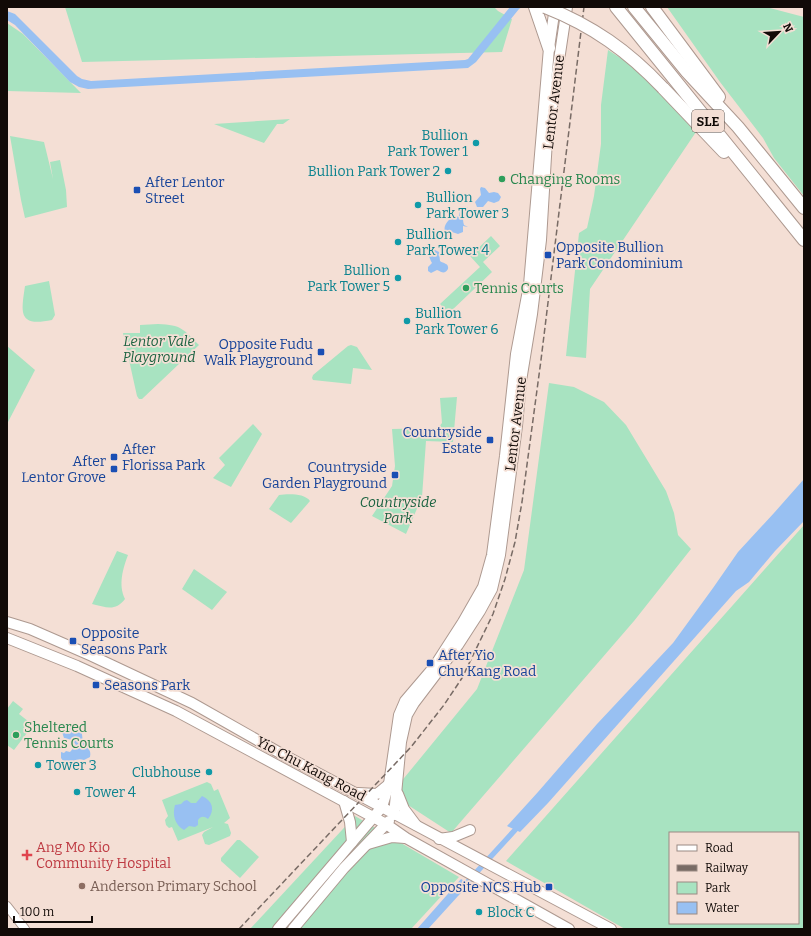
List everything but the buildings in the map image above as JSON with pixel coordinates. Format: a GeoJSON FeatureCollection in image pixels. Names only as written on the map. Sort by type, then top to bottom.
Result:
{"type":"FeatureCollection","features":[{"type":"Feature","properties":{"kind":"highway"},"geometry":{"type":"LineString","coordinates":[[535,7],[549,48]]}},
{"type":"Feature","properties":{"kind":"highway"},"geometry":{"type":"LineString","coordinates":[[545,7],[595,31],[620,48],[642,66],[731,160],[746,168]]}},
{"type":"Feature","properties":{"kind":"highway","name":"SLE"},"geometry":{"type":"LineString","coordinates":[[616,7],[804,240]]}},
{"type":"Feature","properties":{"kind":"highway","name":"SLE"},"geometry":{"type":"LineString","coordinates":[[634,7],[691,68],[804,208]]}},
{"type":"Feature","properties":{"kind":"highway"},"geometry":{"type":"LineString","coordinates":[[652,7],[691,68]]}},
{"type":"Feature","properties":{"kind":"main road","name":"Lentor Avenue"},"geometry":{"type":"LineString","coordinates":[[382,807],[389,784],[399,715],[405,701],[434,667],[463,622],[483,587],[492,554],[505,456],[516,354],[530,272],[532,229],[549,48],[556,7]]}},
{"type":"Feature","properties":{"kind":"main road","name":"Lentor Avenue"},"geometry":{"type":"LineString","coordinates":[[394,815],[401,742],[407,715],[414,703],[458,645],[480,611],[492,589],[500,555],[517,426],[522,371],[532,314],[541,240],[547,140],[567,7]]}},
{"type":"Feature","properties":{"kind":"main road","name":"Yio Chu Kang Road"},"geometry":{"type":"LineString","coordinates":[[7,622],[30,629],[92,656],[192,703],[418,828],[610,929]]}},
{"type":"Feature","properties":{"kind":"main road","name":"Yio Chu Kang Road"},"geometry":{"type":"LineString","coordinates":[[7,638],[77,666],[176,711],[386,824],[406,838],[569,929]]}},
{"type":"Feature","properties":{"kind":"main road"},"geometry":{"type":"LineString","coordinates":[[355,793],[376,794],[389,784]]}},
{"type":"Feature","properties":{"kind":"main road"},"geometry":{"type":"LineString","coordinates":[[397,792],[404,809],[418,828]]}},
{"type":"Feature","properties":{"kind":"main road"},"geometry":{"type":"LineString","coordinates":[[344,801],[350,822],[352,842]]}},
{"type":"Feature","properties":{"kind":"main road"},"geometry":{"type":"LineString","coordinates":[[278,929],[382,807]]}},
{"type":"Feature","properties":{"kind":"main road"},"geometry":{"type":"LineString","coordinates":[[293,929],[344,868],[394,815]]}},
{"type":"Feature","properties":{"kind":"main road"},"geometry":{"type":"LineString","coordinates":[[439,839],[448,839],[470,830]]}},
{"type":"Feature","properties":{"kind":"main road"},"geometry":{"type":"LineString","coordinates":[[366,844],[392,837],[406,838]]}},
{"type":"Feature","properties":{"kind":"street"},"geometry":{"type":"LineString","coordinates":[[7,906],[25,929]]}},
{"type":"Feature","properties":{"kind":"street"},"geometry":{"type":"LineString","coordinates":[[7,914],[19,929]]}},
{"type":"Feature","properties":{"kind":"green space"},"geometry":{"type":"Polygon","coordinates":[[[65,7],[494,7],[512,19],[502,52],[82,62],[65,7]]]}},
{"type":"Feature","properties":{"kind":"green space"},"geometry":{"type":"Polygon","coordinates":[[[667,7],[766,7],[804,17],[804,196],[774,158],[763,138],[720,82],[667,7]]]}},
{"type":"Feature","properties":{"kind":"green space"},"geometry":{"type":"Polygon","coordinates":[[[7,23],[23,34],[81,93],[7,91],[7,23]]]}},
{"type":"Feature","properties":{"kind":"green space"},"geometry":{"type":"Polygon","coordinates":[[[608,50],[636,68],[696,132],[590,289],[586,358],[566,356],[579,233],[587,228],[594,196],[601,144],[601,105],[608,50]]]}},
{"type":"Feature","properties":{"kind":"green space"},"geometry":{"type":"Polygon","coordinates":[[[290,119],[283,124],[277,124],[264,143],[214,124],[290,119]]]}},
{"type":"Feature","properties":{"kind":"green space"},"geometry":{"type":"Polygon","coordinates":[[[10,136],[44,142],[53,179],[50,162],[60,160],[66,190],[67,207],[25,218],[10,136]]]}},
{"type":"Feature","properties":{"kind":"green space","name":"Tennis Courts"},"geometry":{"type":"Polygon","coordinates":[[[491,236],[500,246],[483,262],[492,272],[449,313],[440,304],[480,267],[470,256],[491,236]]]}},
{"type":"Feature","properties":{"kind":"green space"},"geometry":{"type":"Polygon","coordinates":[[[49,281],[55,315],[52,320],[41,322],[27,319],[24,316],[23,310],[25,286],[49,281]]]}},
{"type":"Feature","properties":{"kind":"green space","name":"Lentor Vale Playground"},"geometry":{"type":"Polygon","coordinates":[[[140,325],[172,325],[182,329],[199,345],[142,399],[139,399],[137,396],[123,333],[140,333],[140,325]]]}},
{"type":"Feature","properties":{"kind":"green space"},"geometry":{"type":"Polygon","coordinates":[[[351,345],[357,347],[372,370],[353,368],[351,384],[313,380],[313,375],[351,345]]]}},
{"type":"Feature","properties":{"kind":"green space"},"geometry":{"type":"Polygon","coordinates":[[[7,346],[35,370],[7,424],[7,346]]]}},
{"type":"Feature","properties":{"kind":"green space"},"geometry":{"type":"Polygon","coordinates":[[[549,383],[574,387],[604,402],[626,425],[666,491],[674,513],[678,535],[691,549],[634,621],[451,833],[391,794],[477,689],[524,570],[549,383]]]}},
{"type":"Feature","properties":{"kind":"green space","name":"Countryside Park"},"geometry":{"type":"Polygon","coordinates":[[[457,397],[453,442],[426,441],[422,497],[406,534],[372,516],[392,486],[395,466],[392,429],[438,428],[442,423],[440,398],[457,397]]]}},
{"type":"Feature","properties":{"kind":"green space"},"geometry":{"type":"Polygon","coordinates":[[[253,424],[262,434],[231,487],[213,478],[225,465],[219,458],[253,424]]]}},
{"type":"Feature","properties":{"kind":"green space"},"geometry":{"type":"Polygon","coordinates":[[[279,495],[300,495],[310,501],[291,523],[269,509],[279,495]]]}},
{"type":"Feature","properties":{"kind":"green space"},"geometry":{"type":"Polygon","coordinates":[[[804,525],[804,929],[625,929],[506,861],[804,525]]]}},
{"type":"Feature","properties":{"kind":"green space"},"geometry":{"type":"Polygon","coordinates":[[[117,551],[128,555],[123,571],[122,582],[125,599],[118,606],[110,608],[92,604],[117,551]]]}},
{"type":"Feature","properties":{"kind":"green space"},"geometry":{"type":"Polygon","coordinates":[[[194,569],[227,592],[212,610],[182,589],[194,569]]]}},
{"type":"Feature","properties":{"kind":"green space","name":"Sheltered Tennis Courts"},"geometry":{"type":"Polygon","coordinates":[[[13,701],[23,709],[19,714],[33,725],[14,750],[7,745],[7,709],[13,701]]]}},
{"type":"Feature","properties":{"kind":"green space"},"geometry":{"type":"Polygon","coordinates":[[[207,782],[211,784],[214,791],[218,789],[230,818],[224,823],[228,824],[231,833],[230,836],[209,845],[205,844],[202,835],[204,832],[213,827],[178,841],[172,827],[169,828],[166,825],[165,820],[168,816],[162,800],[207,782]]]}},
{"type":"Feature","properties":{"kind":"green space"},"geometry":{"type":"Polygon","coordinates":[[[355,816],[459,877],[411,929],[250,929],[355,816]]]}},
{"type":"Feature","properties":{"kind":"green space"},"geometry":{"type":"Polygon","coordinates":[[[237,840],[240,840],[259,857],[240,878],[221,861],[221,858],[237,840]]]}},
{"type":"Feature","properties":{"kind":"water"},"geometry":{"type":"Polygon","coordinates":[[[510,7],[522,7],[476,62],[468,68],[88,89],[79,87],[70,82],[15,25],[7,20],[7,11],[15,14],[77,76],[91,81],[465,60],[468,59],[510,7]]]}},
{"type":"Feature","properties":{"kind":"water"},"geometry":{"type":"Polygon","coordinates":[[[481,187],[485,188],[489,193],[498,193],[501,197],[499,201],[494,203],[488,201],[483,207],[477,207],[475,202],[481,195],[481,187]]]}},
{"type":"Feature","properties":{"kind":"water"},"geometry":{"type":"Polygon","coordinates":[[[464,207],[468,207],[463,218],[464,225],[468,227],[463,226],[463,232],[458,234],[445,232],[446,223],[454,216],[459,217],[460,210],[464,207]]]}},
{"type":"Feature","properties":{"kind":"water"},"geometry":{"type":"Polygon","coordinates":[[[435,250],[439,252],[440,261],[448,266],[448,269],[445,272],[437,270],[431,273],[428,271],[428,267],[432,263],[429,253],[435,250]]]}},
{"type":"Feature","properties":{"kind":"water"},"geometry":{"type":"Polygon","coordinates":[[[804,479],[804,521],[775,551],[749,582],[736,591],[548,803],[520,832],[507,826],[597,724],[673,643],[738,552],[804,479]]]}},
{"type":"Feature","properties":{"kind":"water"},"geometry":{"type":"Polygon","coordinates":[[[75,725],[81,727],[83,741],[89,750],[90,757],[84,760],[79,759],[64,762],[61,758],[61,752],[70,752],[76,745],[72,740],[64,738],[62,732],[75,725]]]}},
{"type":"Feature","properties":{"kind":"water"},"geometry":{"type":"Polygon","coordinates":[[[202,796],[211,803],[212,812],[210,816],[208,819],[201,817],[198,820],[198,825],[195,827],[189,826],[184,830],[176,823],[174,812],[175,805],[181,804],[187,800],[191,803],[196,803],[202,796]]]}},
{"type":"Feature","properties":{"kind":"water"},"geometry":{"type":"Polygon","coordinates":[[[461,879],[469,884],[428,929],[417,929],[461,879]]]}},
{"type":"Feature","properties":{"kind":"waterway"},"geometry":{"type":"LineString","coordinates":[[462,888],[515,830]]}},
{"type":"Feature","properties":{"kind":"railway"},"geometry":{"type":"LineString","coordinates":[[239,929],[411,747],[444,705],[462,678],[493,614],[505,579],[515,542],[522,502],[541,360],[584,7]]}},
{"type":"Feature","properties":{"kind":"place","name":"Bullion Park Tower 1"},"geometry":{"type":"Point","coordinates":[476,143]}},
{"type":"Feature","properties":{"kind":"place","name":"Bullion Park Tower 2"},"geometry":{"type":"Point","coordinates":[448,171]}},
{"type":"Feature","properties":{"kind":"place","name":"Changing Rooms"},"geometry":{"type":"Point","coordinates":[502,179]}},
{"type":"Feature","properties":{"kind":"place","name":"After Lentor Street"},"geometry":{"type":"Point","coordinates":[137,190]}},
{"type":"Feature","properties":{"kind":"place","name":"Bullion Park Tower 3"},"geometry":{"type":"Point","coordinates":[418,205]}},
{"type":"Feature","properties":{"kind":"place","name":"Bullion Park Tower 4"},"geometry":{"type":"Point","coordinates":[398,242]}},
{"type":"Feature","properties":{"kind":"place","name":"Opposite Bullion Park Condominium"},"geometry":{"type":"Point","coordinates":[548,255]}},
{"type":"Feature","properties":{"kind":"place","name":"Bullion Park Tower 5"},"geometry":{"type":"Point","coordinates":[398,278]}},
{"type":"Feature","properties":{"kind":"place","name":"Tennis Courts"},"geometry":{"type":"Point","coordinates":[466,288]}},
{"type":"Feature","properties":{"kind":"place","name":"Bullion Park Tower 6"},"geometry":{"type":"Point","coordinates":[407,321]}},
{"type":"Feature","properties":{"kind":"place","name":"Opposite Fudu Walk Playground"},"geometry":{"type":"Point","coordinates":[321,352]}},
{"type":"Feature","properties":{"kind":"place","name":"Countryside Estate"},"geometry":{"type":"Point","coordinates":[490,440]}},
{"type":"Feature","properties":{"kind":"place","name":"After Florissa Park"},"geometry":{"type":"Point","coordinates":[114,457]}},
{"type":"Feature","properties":{"kind":"place","name":"After Lentor Grove"},"geometry":{"type":"Point","coordinates":[114,469]}},
{"type":"Feature","properties":{"kind":"place","name":"Countryside Garden Playground"},"geometry":{"type":"Point","coordinates":[395,475]}},
{"type":"Feature","properties":{"kind":"place","name":"Opposite Seasons Park"},"geometry":{"type":"Point","coordinates":[73,641]}},
{"type":"Feature","properties":{"kind":"place","name":"After Yio Chu Kang Road"},"geometry":{"type":"Point","coordinates":[430,663]}},
{"type":"Feature","properties":{"kind":"place","name":"Seasons Park"},"geometry":{"type":"Point","coordinates":[96,685]}},
{"type":"Feature","properties":{"kind":"place","name":"Sheltered Tennis Courts"},"geometry":{"type":"Point","coordinates":[16,735]}},
{"type":"Feature","properties":{"kind":"place","name":"Tower 3"},"geometry":{"type":"Point","coordinates":[38,765]}},
{"type":"Feature","properties":{"kind":"place","name":"Clubhouse"},"geometry":{"type":"Point","coordinates":[209,772]}},
{"type":"Feature","properties":{"kind":"place","name":"Tower 4"},"geometry":{"type":"Point","coordinates":[77,792]}},
{"type":"Feature","properties":{"kind":"place","name":"Ang Mo Kio Community Hospital"},"geometry":{"type":"Point","coordinates":[27,855]}},
{"type":"Feature","properties":{"kind":"place","name":"Anderson Primary School"},"geometry":{"type":"Point","coordinates":[82,886]}},
{"type":"Feature","properties":{"kind":"place","name":"Opposite NCS Hub"},"geometry":{"type":"Point","coordinates":[549,887]}},
{"type":"Feature","properties":{"kind":"place","name":"Block C"},"geometry":{"type":"Point","coordinates":[479,912]}}]}
